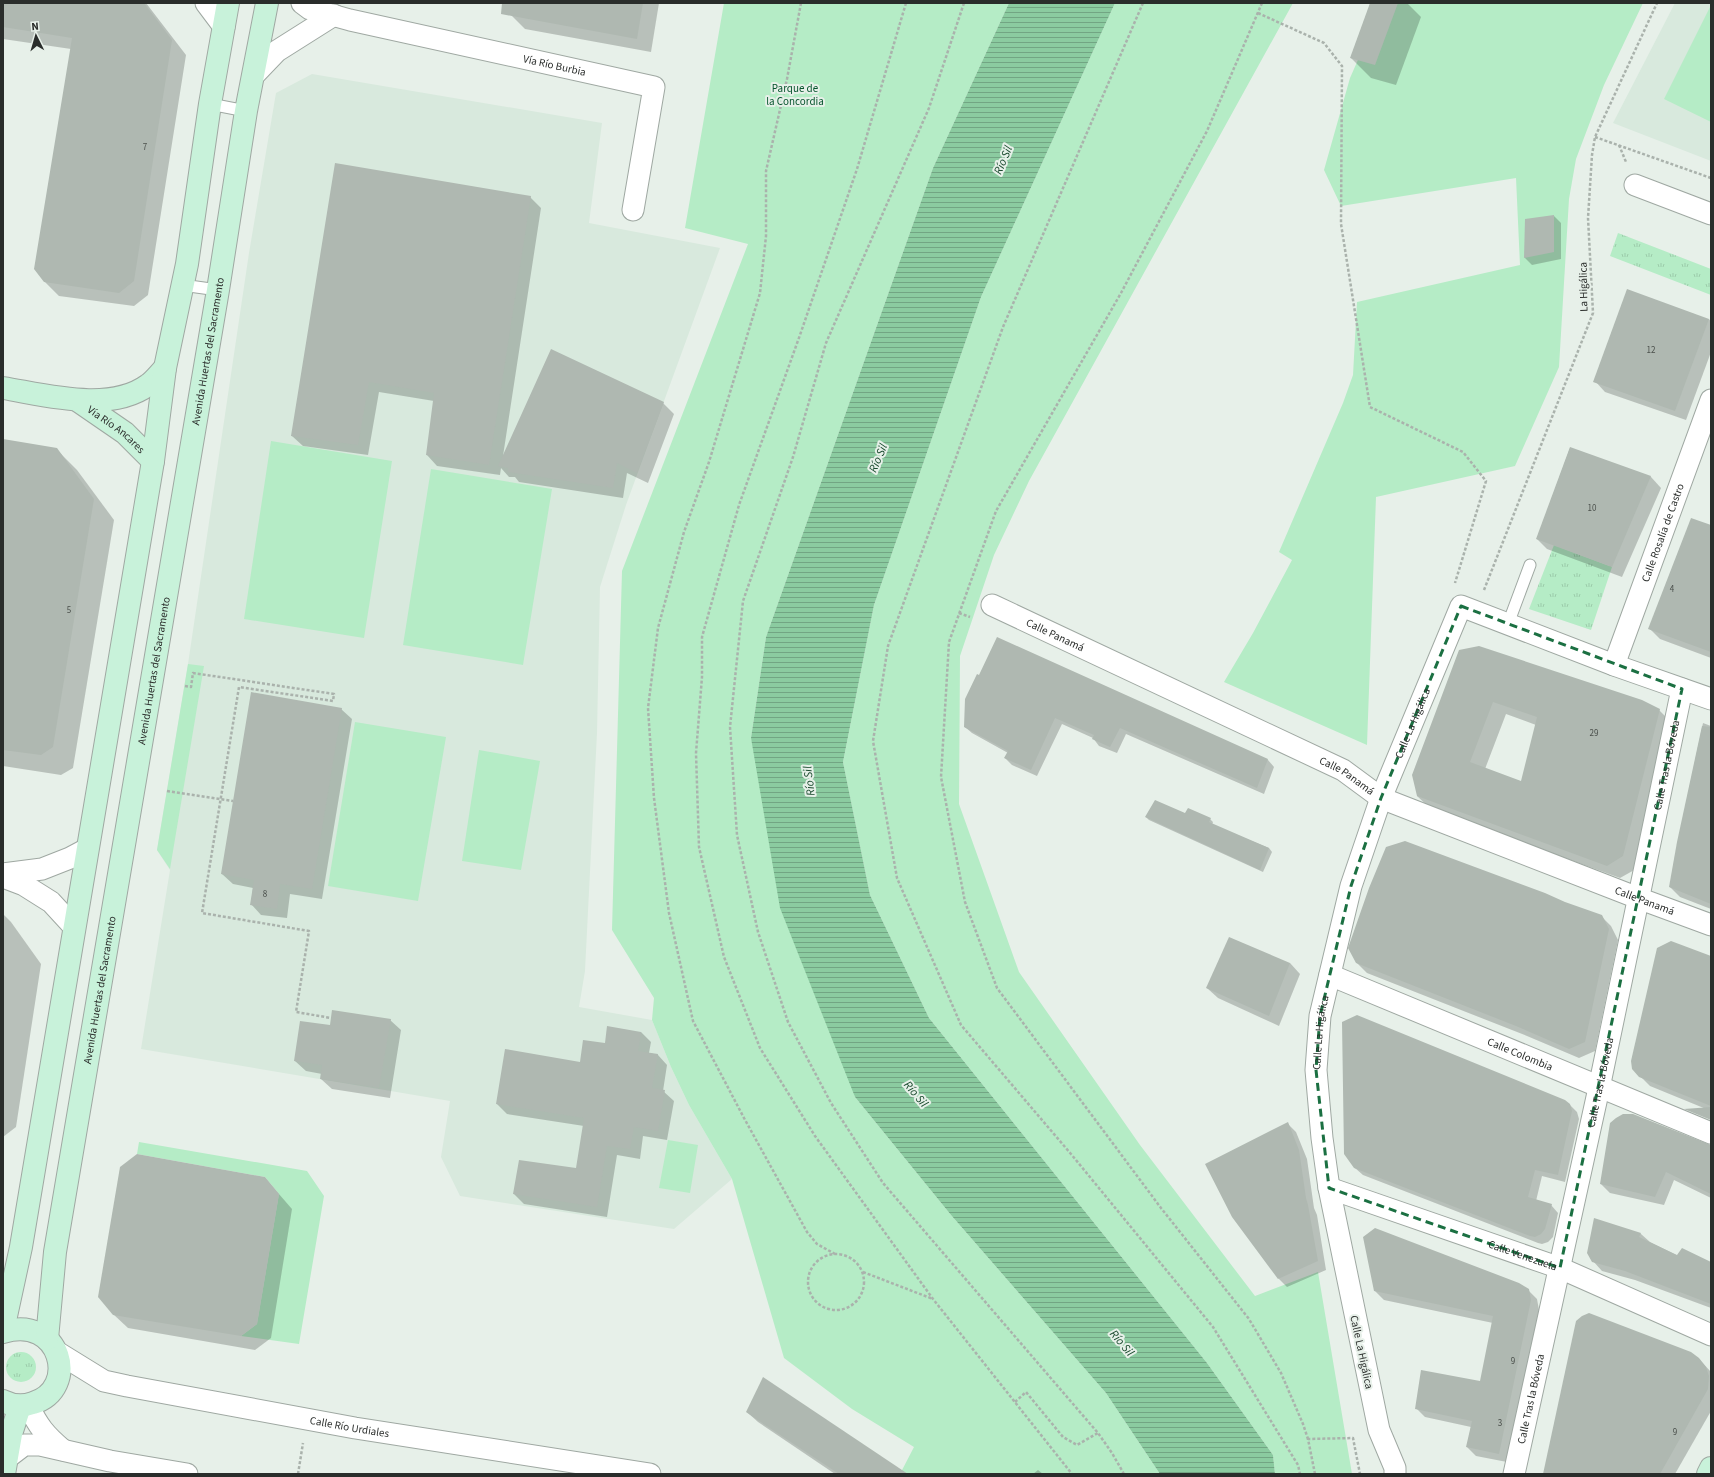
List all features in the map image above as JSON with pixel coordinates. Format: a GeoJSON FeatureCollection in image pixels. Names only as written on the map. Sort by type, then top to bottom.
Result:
{"type":"FeatureCollection","features":[{"type":"Feature","properties":{"kind":"street"},"geometry":{"type":"LineString","coordinates":[[206,3],[224,27]]}},
{"type":"Feature","properties":{"kind":"street"},"geometry":{"type":"LineString","coordinates":[[52,1345],[38,1332],[26,1328],[14,1328],[3,1331],[21,1247],[153,461],[165,368],[190,244],[210,104],[228,3]]}},
{"type":"Feature","properties":{"kind":"street","name":"Avenida Huertas del Sacramento"},"geometry":{"type":"LineString","coordinates":[[17,1404],[38,1402],[47,1396],[54,1387],[58,1378],[60,1367],[52,1345],[56,1252],[218,290],[246,111],[267,3]]}},
{"type":"Feature","properties":{"kind":"street","name":"Vía Río Burbia"},"geometry":{"type":"LineString","coordinates":[[302,3],[310,9],[334,14],[358,22],[654,87],[633,210]]}},
{"type":"Feature","properties":{"kind":"street"},"geometry":{"type":"LineString","coordinates":[[254,75],[277,51],[334,14]]}},
{"type":"Feature","properties":{"kind":"street"},"geometry":{"type":"LineString","coordinates":[[1635,184],[1711,214]]}},
{"type":"Feature","properties":{"kind":"street","name":"Vía Río Ancares"},"geometry":{"type":"LineString","coordinates":[[3,388],[77,400],[110,399],[128,395],[148,385],[165,368]]}},
{"type":"Feature","properties":{"kind":"street","name":"Vía Río Ancares"},"geometry":{"type":"LineString","coordinates":[[77,400],[125,433],[153,461]]}},
{"type":"Feature","properties":{"kind":"street","name":"Calle Rosalía de Castro"},"geometry":{"type":"LineString","coordinates":[[1614,665],[1711,400]]}},
{"type":"Feature","properties":{"kind":"street","name":"Calle Panamá"},"geometry":{"type":"LineString","coordinates":[[992,605],[1343,770],[1381,798],[1711,925]]}},
{"type":"Feature","properties":{"kind":"street"},"geometry":{"type":"LineString","coordinates":[[1468,608],[1614,665],[1711,699]]}},
{"type":"Feature","properties":{"kind":"street","name":"Calle La Higálica"},"geometry":{"type":"LineString","coordinates":[[1398,1472],[1379,1430],[1329,1188],[1322,1138],[1316,1070],[1320,1016],[1351,886],[1381,798],[1468,608]]}},
{"type":"Feature","properties":{"kind":"street","name":"Calle Tras la Bóveda"},"geometry":{"type":"LineString","coordinates":[[1514,1474],[1599,1088],[1682,689]]}},
{"type":"Feature","properties":{"kind":"street"},"geometry":{"type":"LineString","coordinates":[[3,876],[42,869],[70,858],[87,848]]}},
{"type":"Feature","properties":{"kind":"street"},"geometry":{"type":"LineString","coordinates":[[3,876],[24,885],[51,902],[74,927]]}},
{"type":"Feature","properties":{"kind":"street","name":"Calle Colombia"},"geometry":{"type":"LineString","coordinates":[[1330,975],[1599,1088],[1711,1133]]}},
{"type":"Feature","properties":{"kind":"street","name":"Calle Venezuela"},"geometry":{"type":"LineString","coordinates":[[1329,1188],[1560,1268],[1711,1335]]}},
{"type":"Feature","properties":{"kind":"street","name":"Calle Río Urdiales"},"geometry":{"type":"LineString","coordinates":[[52,1345],[104,1381],[127,1386],[308,1419],[622,1472],[650,1474]]}},
{"type":"Feature","properties":{"kind":"street"},"geometry":{"type":"LineString","coordinates":[[6,1466],[17,1404]]}},
{"type":"Feature","properties":{"kind":"street"},"geometry":{"type":"LineString","coordinates":[[17,1404],[36,1422],[46,1436],[65,1451]]}},
{"type":"Feature","properties":{"kind":"street"},"geometry":{"type":"LineString","coordinates":[[6,1466],[24,1445],[40,1445],[110,1461],[187,1474]]}},
{"type":"Feature","properties":{"kind":"street"},"geometry":{"type":"LineString","coordinates":[[1708,1474],[1711,1468]]}},
{"type":"Feature","properties":{"kind":"lane"},"geometry":{"type":"LineString","coordinates":[[210,104],[246,111]]}},
{"type":"Feature","properties":{"kind":"lane"},"geometry":{"type":"LineString","coordinates":[[182,285],[218,290]]}},
{"type":"Feature","properties":{"kind":"lane"},"geometry":{"type":"LineString","coordinates":[[1508,624],[1530,565]]}},
{"type":"Feature","properties":{"kind":"path"},"geometry":{"type":"LineString","coordinates":[[801,3],[766,171],[766,236],[760,293],[709,462],[684,532],[660,620],[648,708],[654,798],[668,905],[693,1021],[744,1118],[807,1232],[817,1244],[835,1254]]}},
{"type":"Feature","properties":{"kind":"path"},"geometry":{"type":"LineString","coordinates":[[906,3],[854,176],[800,335],[739,505],[702,637],[702,678],[696,753],[699,846],[724,957],[760,1048],[815,1136],[933,1299],[1072,1474]]}},
{"type":"Feature","properties":{"kind":"path"},"geometry":{"type":"LineString","coordinates":[[964,3],[929,108],[826,344],[792,457],[743,601],[730,727],[737,835],[758,932],[788,1022],[831,1103],[883,1183],[1098,1433],[1124,1474]]}},
{"type":"Feature","properties":{"kind":"path"},"geometry":{"type":"LineString","coordinates":[[1143,3],[1003,327],[888,646],[873,741],[897,878],[961,1025],[1071,1154],[1213,1327],[1298,1465],[1300,1474]]}},
{"type":"Feature","properties":{"kind":"path"},"geometry":{"type":"LineString","coordinates":[[1262,3],[1208,131],[1121,293],[996,511],[949,642],[941,777],[965,902],[998,988],[1161,1208],[1249,1318],[1281,1374],[1303,1424],[1308,1439],[1315,1474]]}},
{"type":"Feature","properties":{"kind":"path","name":"La Higálica"},"geometry":{"type":"LineString","coordinates":[[1468,608],[1593,313],[1588,218],[1594,137],[1657,3]]}},
{"type":"Feature","properties":{"kind":"path"},"geometry":{"type":"LineString","coordinates":[[1258,13],[1324,43],[1342,66],[1341,224],[1370,407],[1462,452],[1486,481],[1451,593],[1468,608]]}},
{"type":"Feature","properties":{"kind":"path"},"geometry":{"type":"LineString","coordinates":[[1594,137],[1711,178]]}},
{"type":"Feature","properties":{"kind":"path"},"geometry":{"type":"LineString","coordinates":[[185,686],[191,687],[193,673],[334,694],[333,701],[239,687],[202,913],[309,931],[296,1012],[331,1018]]}},
{"type":"Feature","properties":{"kind":"path"},"geometry":{"type":"LineString","coordinates":[[167,790],[234,801]]}},
{"type":"Feature","properties":{"kind":"path"},"geometry":{"type":"LineString","coordinates":[[835,1254],[845,1255],[853,1259],[862,1272],[865,1284],[863,1293],[858,1300],[851,1306],[842,1310],[833,1310],[816,1302],[811,1295],[808,1286],[812,1268],[818,1261],[826,1256],[835,1254]]}},
{"type":"Feature","properties":{"kind":"path"},"geometry":{"type":"LineString","coordinates":[[862,1272],[933,1299]]}},
{"type":"Feature","properties":{"kind":"path"},"geometry":{"type":"LineString","coordinates":[[1015,1402],[1026,1392],[1063,1437],[1078,1445],[1098,1433]]}},
{"type":"Feature","properties":{"kind":"path"},"geometry":{"type":"LineString","coordinates":[[298,1474],[308,1419]]}},
{"type":"Feature","properties":{"kind":"path"},"geometry":{"type":"LineString","coordinates":[[1308,1439],[1353,1438],[1360,1474]]}},
{"type":"Feature","properties":{"kind":"highlighted area"},"geometry":{"type":"Polygon","coordinates":[[[1461,606],[1682,689],[1560,1268],[1329,1188],[1316,1070],[1320,1016],[1351,886],[1381,798],[1461,606]]]}},
{"type":"Feature","properties":{"kind":"shaded area"},"geometry":{"type":"Polygon","coordinates":[[[1675,3],[1711,3],[1711,161],[1613,123],[1675,3]]]}},
{"type":"Feature","properties":{"kind":"shaded area"},"geometry":{"type":"Polygon","coordinates":[[[312,74],[602,123],[589,223],[720,248],[626,505],[600,587],[597,733],[585,971],[579,1007],[652,1020],[671,1067],[689,1105],[732,1179],[674,1229],[460,1196],[441,1157],[450,1101],[141,1049],[170,870],[157,850],[188,664],[249,253],[276,93],[312,74]]]}},
{"type":"Feature","properties":{"kind":"green space","name":"Parque de la Concordia"},"geometry":{"type":"Polygon","coordinates":[[[724,3],[1009,3],[933,168],[766,637],[751,738],[855,1097],[951,1215],[1106,1393],[1160,1474],[900,1474],[914,1447],[852,1409],[784,1358],[732,1179],[689,1105],[671,1067],[652,1020],[654,998],[612,930],[622,571],[748,244],[685,228],[724,3]]]}},
{"type":"Feature","properties":{"kind":"green space"},"geometry":{"type":"Polygon","coordinates":[[[1115,3],[1293,3],[1029,481],[994,555],[960,656],[959,804],[1019,972],[1140,1145],[1255,1296],[1318,1272],[1352,1474],[1275,1474],[1273,1455],[1207,1363],[929,1018],[870,895],[843,762],[874,605],[981,297],[1115,3]]]}},
{"type":"Feature","properties":{"kind":"green space"},"geometry":{"type":"Polygon","coordinates":[[[1383,3],[1643,3],[1604,85],[1576,159],[1569,199],[1559,367],[1515,466],[1376,497],[1367,745],[1224,682],[1253,633],[1292,560],[1279,552],[1343,403],[1353,375],[1357,302],[1520,265],[1516,178],[1341,206],[1324,170],[1350,78],[1383,3]]]}},
{"type":"Feature","properties":{"kind":"green space"},"geometry":{"type":"Polygon","coordinates":[[[1711,5],[1711,122],[1664,99],[1711,5]]]}},
{"type":"Feature","properties":{"kind":"green space"},"geometry":{"type":"Polygon","coordinates":[[[1618,233],[1711,269],[1711,295],[1610,256],[1618,233]]]}},
{"type":"Feature","properties":{"kind":"green space"},"geometry":{"type":"Polygon","coordinates":[[[271,441],[392,461],[364,638],[244,619],[271,441]]]}},
{"type":"Feature","properties":{"kind":"green space"},"geometry":{"type":"Polygon","coordinates":[[[431,469],[552,489],[523,665],[403,645],[431,469]]]}},
{"type":"Feature","properties":{"kind":"green space"},"geometry":{"type":"Polygon","coordinates":[[[1554,545],[1612,567],[1591,630],[1529,609],[1554,545]]]}},
{"type":"Feature","properties":{"kind":"green space"},"geometry":{"type":"Polygon","coordinates":[[[188,664],[204,666],[170,869],[157,850],[188,664]]]}},
{"type":"Feature","properties":{"kind":"green space"},"geometry":{"type":"Polygon","coordinates":[[[355,722],[446,737],[418,901],[328,886],[355,722]]]}},
{"type":"Feature","properties":{"kind":"green space"},"geometry":{"type":"Polygon","coordinates":[[[479,750],[540,761],[521,870],[462,861],[479,750]]]}},
{"type":"Feature","properties":{"kind":"green space"},"geometry":{"type":"Polygon","coordinates":[[[668,1140],[698,1145],[690,1193],[659,1188],[668,1140]]]}},
{"type":"Feature","properties":{"kind":"green space"},"geometry":{"type":"Polygon","coordinates":[[[139,1142],[307,1171],[324,1196],[299,1344],[241,1336],[257,1324],[279,1194],[265,1177],[137,1154],[139,1142]]]}},
{"type":"Feature","properties":{"kind":"green space"},"geometry":{"type":"Polygon","coordinates":[[[21,1352],[32,1356],[36,1367],[32,1378],[21,1382],[10,1378],[6,1367],[10,1356],[21,1352]]]}},
{"type":"Feature","properties":{"kind":"water","name":"Río Sil"},"geometry":{"type":"Polygon","coordinates":[[[1009,3],[1115,3],[981,297],[874,605],[843,762],[870,895],[929,1018],[1207,1363],[1273,1455],[1275,1474],[1160,1474],[1106,1393],[951,1215],[855,1097],[780,908],[751,738],[766,637],[933,168],[1009,3]]]}},
{"type":"Feature","properties":{"kind":"building"},"geometry":{"type":"Polygon","coordinates":[[[3,3],[144,3],[172,40],[134,281],[119,293],[44,282],[34,269],[72,38],[3,27],[3,3]]]}},
{"type":"Feature","properties":{"kind":"building"},"geometry":{"type":"Polygon","coordinates":[[[502,3],[643,3],[637,39],[501,14],[502,3]]]}},
{"type":"Feature","properties":{"kind":"building"},"geometry":{"type":"Polygon","coordinates":[[[1370,3],[1398,3],[1375,65],[1350,58],[1370,3]]]}},
{"type":"Feature","properties":{"kind":"building"},"geometry":{"type":"Polygon","coordinates":[[[335,163],[531,196],[489,465],[426,455],[434,393],[369,382],[358,445],[291,436],[335,163]]]}},
{"type":"Feature","properties":{"kind":"building"},"geometry":{"type":"Polygon","coordinates":[[[1554,215],[1554,252],[1524,258],[1525,219],[1554,215]]]}},
{"type":"Feature","properties":{"kind":"building"},"geometry":{"type":"Polygon","coordinates":[[[1627,289],[1709,319],[1675,411],[1593,382],[1627,289]]]}},
{"type":"Feature","properties":{"kind":"building"},"geometry":{"type":"Polygon","coordinates":[[[551,349],[664,402],[637,473],[617,463],[613,488],[508,472],[508,468],[498,466],[551,349]]]}},
{"type":"Feature","properties":{"kind":"building"},"geometry":{"type":"Polygon","coordinates":[[[3,439],[57,448],[94,499],[53,747],[41,755],[3,750],[3,439]]]}},
{"type":"Feature","properties":{"kind":"building"},"geometry":{"type":"Polygon","coordinates":[[[1570,447],[1651,476],[1612,567],[1536,539],[1570,447]]]}},
{"type":"Feature","properties":{"kind":"building"},"geometry":{"type":"Polygon","coordinates":[[[1691,518],[1711,525],[1711,652],[1648,629],[1691,518]]]}},
{"type":"Feature","properties":{"kind":"building"},"geometry":{"type":"Polygon","coordinates":[[[997,637],[1268,759],[1257,788],[1120,728],[1110,747],[1092,739],[1094,735],[1055,718],[1031,770],[1004,758],[1008,751],[964,727],[965,699],[977,674],[979,675],[997,637]]]}},
{"type":"Feature","properties":{"kind":"building"},"geometry":{"type":"Polygon","coordinates":[[[1479,646],[1642,700],[1660,709],[1623,856],[1607,866],[1417,796],[1412,775],[1459,650],[1479,646]],[[1493,702],[1470,762],[1521,781],[1537,717],[1493,702]]]}},
{"type":"Feature","properties":{"kind":"building"},"geometry":{"type":"Polygon","coordinates":[[[251,692],[342,708],[312,889],[280,884],[277,909],[250,905],[254,880],[221,874],[251,692]]]}},
{"type":"Feature","properties":{"kind":"building"},"geometry":{"type":"Polygon","coordinates":[[[1702,726],[1711,727],[1711,904],[1669,887],[1702,726]]]}},
{"type":"Feature","properties":{"kind":"building"},"geometry":{"type":"Polygon","coordinates":[[[1155,800],[1185,813],[1188,808],[1211,818],[1209,822],[1269,848],[1260,870],[1145,817],[1155,800]]]}},
{"type":"Feature","properties":{"kind":"building"},"geometry":{"type":"Polygon","coordinates":[[[1405,841],[1602,915],[1609,929],[1585,1042],[1569,1049],[1516,1026],[1356,963],[1348,948],[1369,888],[1386,847],[1405,841]]]}},
{"type":"Feature","properties":{"kind":"building"},"geometry":{"type":"Polygon","coordinates":[[[1229,937],[1290,963],[1269,1016],[1206,988],[1229,937]]]}},
{"type":"Feature","properties":{"kind":"building"},"geometry":{"type":"Polygon","coordinates":[[[1671,941],[1711,956],[1711,1106],[1639,1077],[1632,1069],[1631,1061],[1657,948],[1671,941]]]}},
{"type":"Feature","properties":{"kind":"building"},"geometry":{"type":"Polygon","coordinates":[[[332,1010],[391,1019],[379,1088],[320,1079],[322,1065],[294,1061],[300,1021],[330,1025],[332,1010]]]}},
{"type":"Feature","properties":{"kind":"building"},"geometry":{"type":"Polygon","coordinates":[[[1357,1015],[1565,1100],[1570,1104],[1572,1111],[1558,1175],[1535,1170],[1528,1197],[1552,1204],[1545,1229],[1541,1234],[1535,1237],[1530,1236],[1354,1168],[1344,1154],[1342,1022],[1357,1015]]]}},
{"type":"Feature","properties":{"kind":"building"},"geometry":{"type":"Polygon","coordinates":[[[607,1026],[641,1032],[638,1051],[658,1054],[652,1088],[665,1090],[658,1131],[634,1127],[630,1149],[607,1146],[597,1207],[513,1194],[519,1160],[576,1168],[584,1118],[496,1104],[505,1049],[580,1062],[583,1040],[605,1043],[607,1026]]]}},
{"type":"Feature","properties":{"kind":"building"},"geometry":{"type":"Polygon","coordinates":[[[1711,1107],[1711,1120],[1684,1109],[1711,1107]]]}},
{"type":"Feature","properties":{"kind":"building"},"geometry":{"type":"Polygon","coordinates":[[[1623,1114],[1633,1114],[1711,1145],[1711,1194],[1666,1172],[1655,1197],[1600,1184],[1610,1123],[1623,1114]]]}},
{"type":"Feature","properties":{"kind":"building"},"geometry":{"type":"Polygon","coordinates":[[[1288,1122],[1299,1150],[1318,1261],[1278,1279],[1232,1217],[1205,1164],[1288,1122]]]}},
{"type":"Feature","properties":{"kind":"building"},"geometry":{"type":"Polygon","coordinates":[[[137,1154],[265,1177],[279,1194],[257,1324],[241,1336],[113,1315],[98,1297],[120,1167],[137,1154]]]}},
{"type":"Feature","properties":{"kind":"building"},"geometry":{"type":"Polygon","coordinates":[[[1594,1218],[1641,1233],[1639,1237],[1677,1255],[1682,1248],[1711,1262],[1711,1304],[1625,1271],[1592,1262],[1587,1253],[1594,1218]]]}},
{"type":"Feature","properties":{"kind":"building"},"geometry":{"type":"Polygon","coordinates":[[[1375,1228],[1519,1283],[1529,1289],[1531,1300],[1499,1454],[1466,1447],[1472,1421],[1415,1409],[1421,1370],[1480,1381],[1493,1316],[1374,1291],[1363,1237],[1375,1228]]]}},
{"type":"Feature","properties":{"kind":"building"},"geometry":{"type":"Polygon","coordinates":[[[1589,1313],[1691,1352],[1699,1358],[1706,1367],[1709,1376],[1708,1389],[1660,1474],[1543,1474],[1576,1321],[1589,1313]]]}},
{"type":"Feature","properties":{"kind":"building"},"geometry":{"type":"Polygon","coordinates":[[[763,1377],[908,1474],[839,1474],[756,1419],[746,1412],[763,1377]]]}}]}
